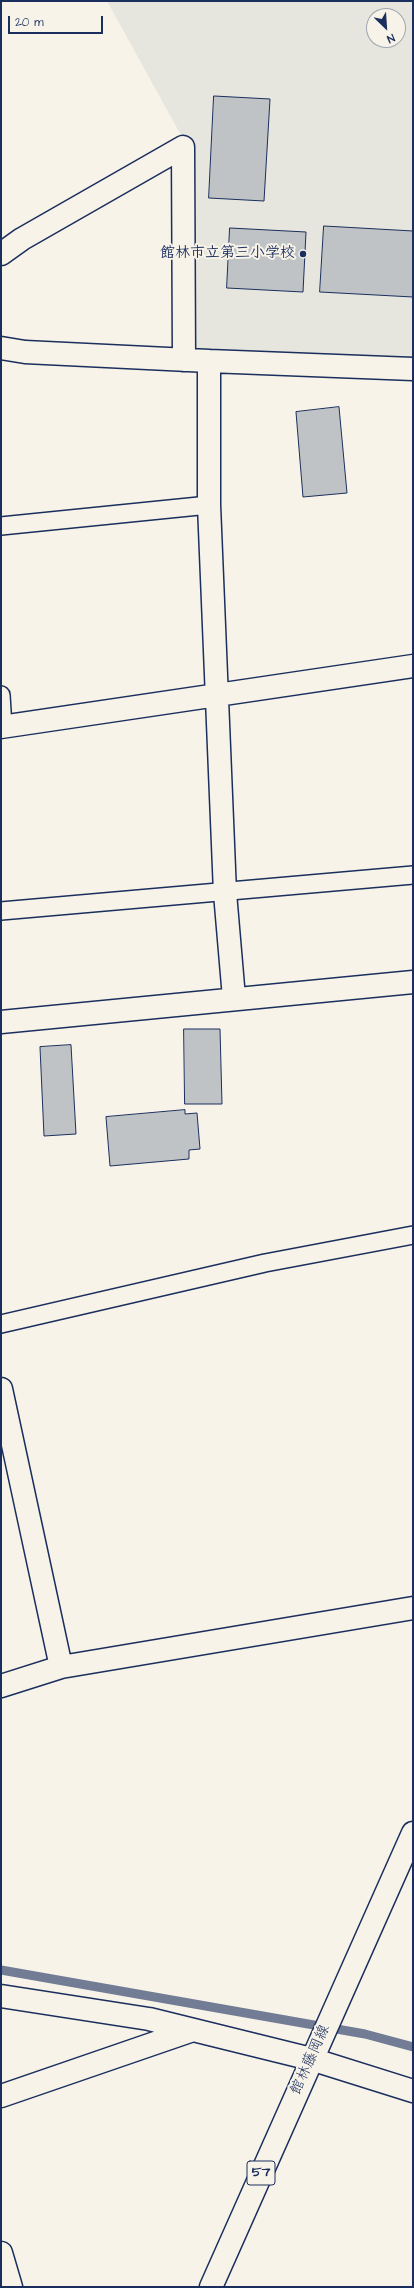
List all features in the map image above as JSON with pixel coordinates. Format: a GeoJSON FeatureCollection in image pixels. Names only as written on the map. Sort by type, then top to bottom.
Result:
{"type":"FeatureCollection","features":[{"type":"Feature","properties":{"kind":"street"},"geometry":{"type":"LineString","coordinates":[[1,254],[22,239],[183,147],[184,360]]}},
{"type":"Feature","properties":{"kind":"street"},"geometry":{"type":"LineString","coordinates":[[1,348],[25,352],[413,369]]}},
{"type":"Feature","properties":{"kind":"street"},"geometry":{"type":"LineString","coordinates":[[209,361],[209,505],[225,893],[234,998]]}},
{"type":"Feature","properties":{"kind":"street"},"geometry":{"type":"LineString","coordinates":[[2,727],[413,666]]}},
{"type":"Feature","properties":{"kind":"street"},"geometry":{"type":"LineString","coordinates":[[1,1022],[234,998],[413,982]]}},
{"type":"Feature","properties":{"kind":"street"},"geometry":{"type":"LineString","coordinates":[[1,1389],[61,1667]]}},
{"type":"Feature","properties":{"kind":"street"},"geometry":{"type":"LineString","coordinates":[[1,1686],[61,1667],[413,1608]]}},
{"type":"Feature","properties":{"kind":"street","name":"館林藤岡線"},"geometry":{"type":"LineString","coordinates":[[211,2287],[311,2059],[406,1866],[413,1834]]}},
{"type":"Feature","properties":{"kind":"street"},"geometry":{"type":"LineString","coordinates":[[1,1996],[149,2019],[311,2059],[413,2091]]}},
{"type":"Feature","properties":{"kind":"street"},"geometry":{"type":"LineString","coordinates":[[1,2096],[193,2030]]}},
{"type":"Feature","properties":{"kind":"street"},"geometry":{"type":"LineString","coordinates":[[1,2253],[11,2287]]}},
{"type":"Feature","properties":{"kind":"lane"},"geometry":{"type":"LineString","coordinates":[[1,526],[209,505]]}},
{"type":"Feature","properties":{"kind":"lane"},"geometry":{"type":"LineString","coordinates":[[1,695],[2,727]]}},
{"type":"Feature","properties":{"kind":"lane"},"geometry":{"type":"LineString","coordinates":[[1,910],[225,893],[413,875]]}},
{"type":"Feature","properties":{"kind":"lane"},"geometry":{"type":"LineString","coordinates":[[1,1324],[265,1263],[413,1235]]}},
{"type":"Feature","properties":{"kind":"shaded area","name":"館林市立第三小学校"},"geometry":{"type":"Polygon","coordinates":[[[107,1],[413,1],[413,360],[191,351],[193,157],[107,1]]]}},
{"type":"Feature","properties":{"kind":"building"},"geometry":{"type":"Polygon","coordinates":[[[214,96],[270,99],[264,201],[209,198],[214,96]]]}},
{"type":"Feature","properties":{"kind":"building"},"geometry":{"type":"Polygon","coordinates":[[[324,226],[413,231],[413,297],[320,292],[324,226]]]}},
{"type":"Feature","properties":{"kind":"building"},"geometry":{"type":"Polygon","coordinates":[[[230,228],[306,232],[303,292],[227,288],[230,228]]]}},
{"type":"Feature","properties":{"kind":"building"},"geometry":{"type":"Polygon","coordinates":[[[339,407],[347,493],[303,497],[296,412],[339,407]]]}},
{"type":"Feature","properties":{"kind":"building"},"geometry":{"type":"Polygon","coordinates":[[[184,1029],[220,1029],[222,1104],[185,1104],[184,1029]]]}},
{"type":"Feature","properties":{"kind":"building"},"geometry":{"type":"Polygon","coordinates":[[[71,1045],[76,1134],[44,1136],[40,1047],[71,1045]]]}},
{"type":"Feature","properties":{"kind":"building"},"geometry":{"type":"Polygon","coordinates":[[[185,1110],[185,1114],[197,1113],[200,1149],[189,1150],[189,1159],[110,1166],[106,1117],[185,1110]]]}},
{"type":"Feature","properties":{"kind":"waterway"},"geometry":{"type":"LineString","coordinates":[[1,1970],[365,2034],[413,2047]]}},
{"type":"Feature","properties":{"kind":"place","name":"館林市立第三小学校"},"geometry":{"type":"Point","coordinates":[303,254]}}]}
